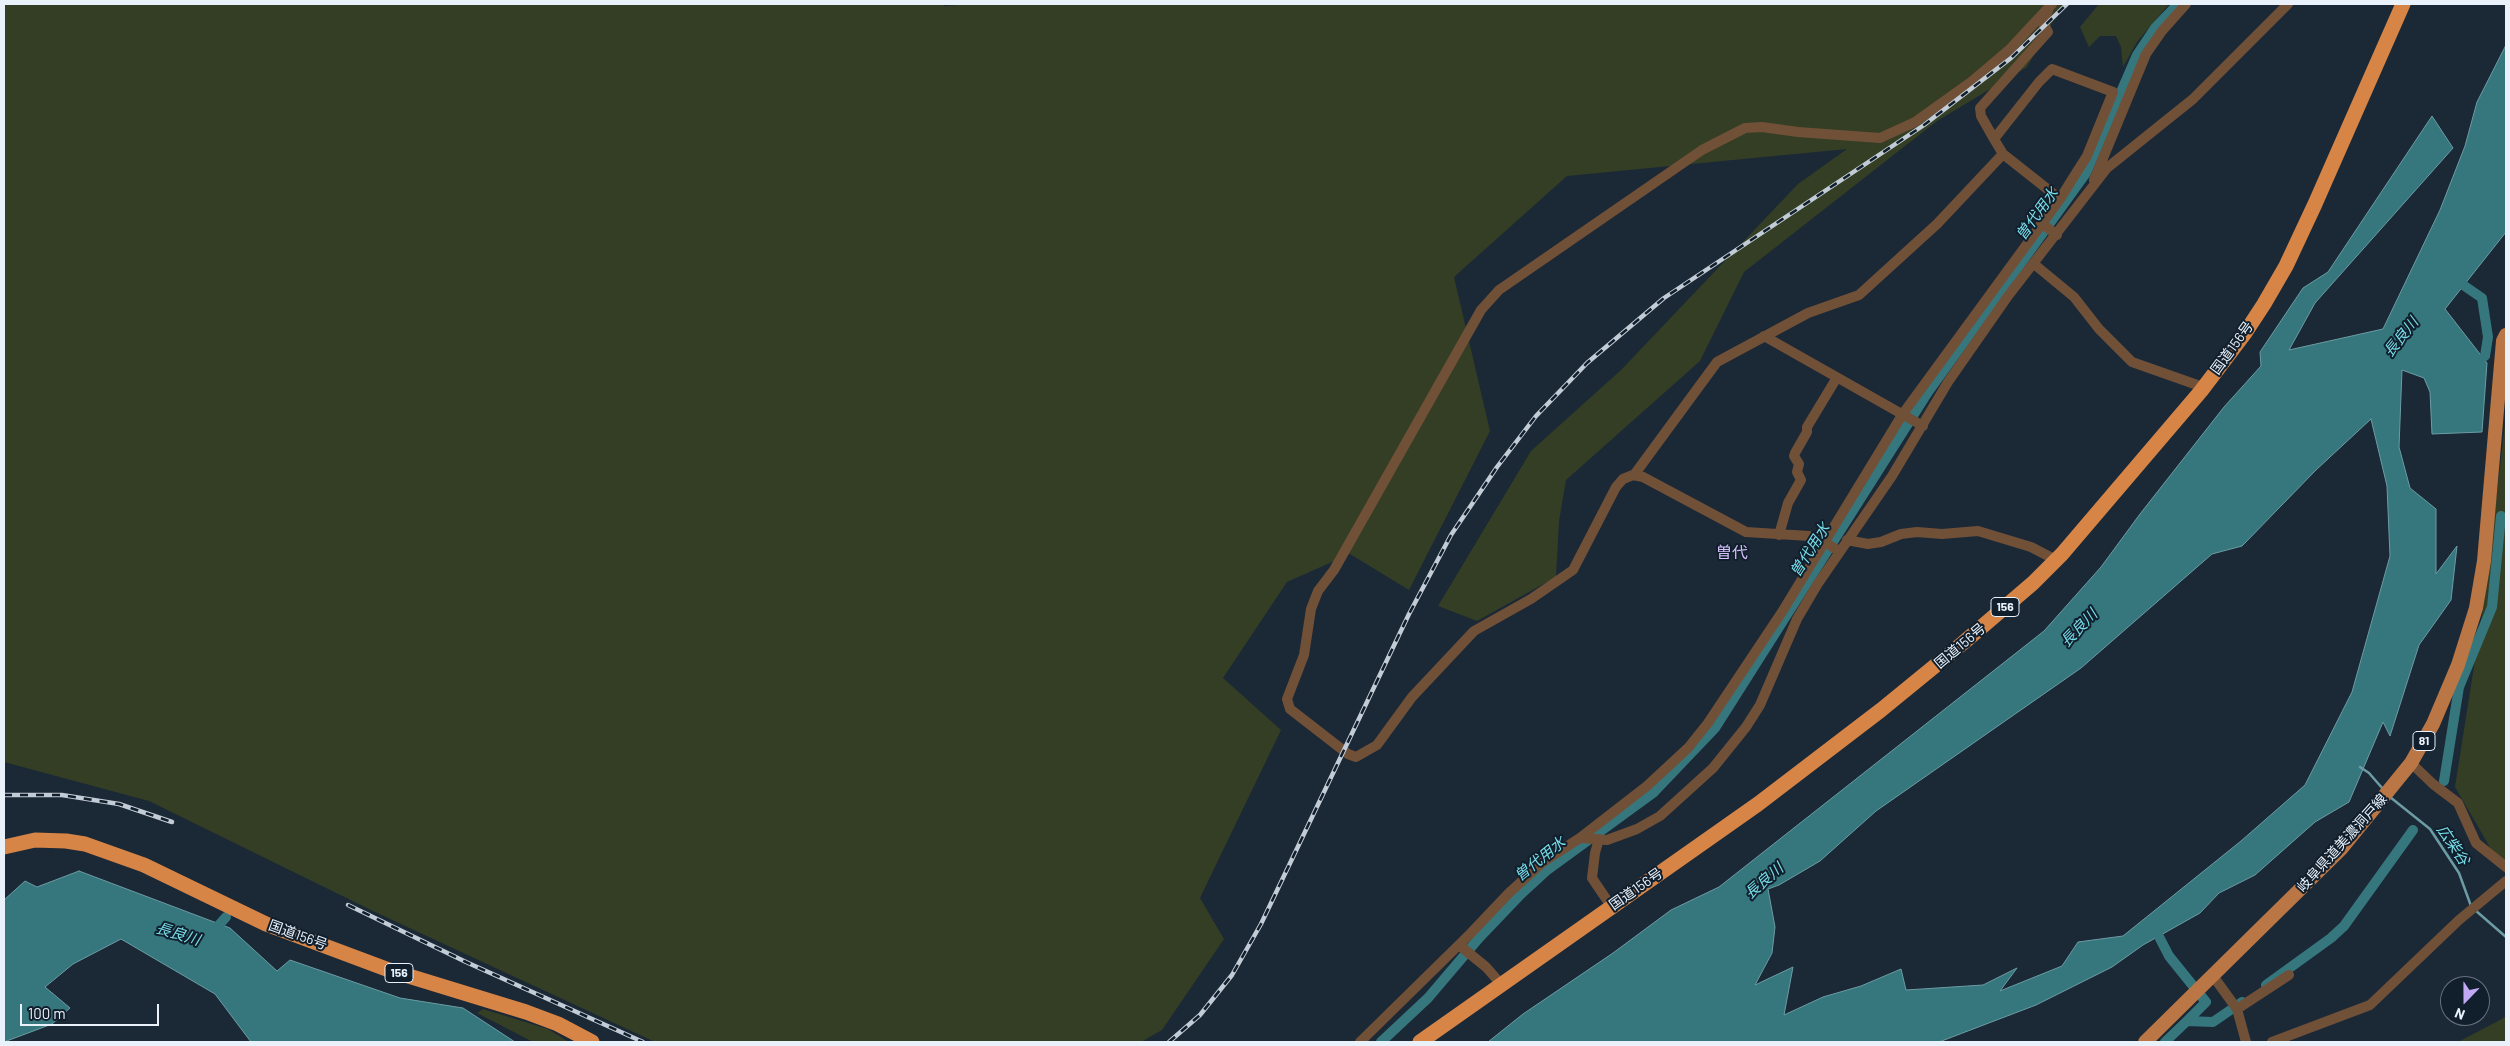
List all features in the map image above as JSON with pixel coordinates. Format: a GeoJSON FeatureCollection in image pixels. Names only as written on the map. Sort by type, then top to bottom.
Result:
{"type":"FeatureCollection","features":[{"type":"Feature","properties":{"kind":"highway","name":"国道156号"},"geometry":{"type":"LineString","coordinates":[[1420,1042],[1758,804],[1881,710],[1970,637],[2056,560],[2203,387],[2245,333],[2286,266],[2403,4]]}},
{"type":"Feature","properties":{"kind":"highway","name":"国道156号"},"geometry":{"type":"LineString","coordinates":[[4,847],[35,840],[85,844],[144,865],[266,924],[389,970],[558,1024],[592,1042]]}},
{"type":"Feature","properties":{"kind":"main road","name":"岐阜県道美濃洞戸線"},"geometry":{"type":"LineString","coordinates":[[2145,1042],[2341,849],[2412,764],[2433,724],[2458,665],[2476,608],[2484,561],[2505,338]]}},
{"type":"Feature","properties":{"kind":"street"},"geometry":{"type":"LineString","coordinates":[[1831,546],[1809,536],[1746,532],[1642,477],[1634,475],[1623,479],[1616,487],[1573,570],[1531,599],[1474,631],[1412,697],[1377,744],[1356,757],[1348,754],[1290,709],[1287,699],[1304,655],[1311,609],[1318,591],[1334,570],[1481,310],[1499,290],[1702,150],[1745,128],[1762,126],[1798,132],[1880,138],[1915,122],[1971,82],[2010,49],[2052,4],[2043,23],[2048,32],[1980,108],[1981,116],[2003,154],[2060,199]]}},
{"type":"Feature","properties":{"kind":"street"},"geometry":{"type":"LineString","coordinates":[[2092,186],[2146,54],[2162,31],[2186,4]]}},
{"type":"Feature","properties":{"kind":"street"},"geometry":{"type":"LineString","coordinates":[[1360,1042],[1464,950],[1509,892],[1544,862],[1590,839],[1688,748],[1789,616],[1831,546],[1981,317],[2049,229],[2108,168],[2193,99],[2288,4]]}},
{"type":"Feature","properties":{"kind":"street"},"geometry":{"type":"LineString","coordinates":[[1847,540],[1892,476],[1912,420],[1948,382],[1981,317],[2034,264],[2060,199],[2086,156],[2113,92],[2052,69],[2039,82],[1994,139]]}},
{"type":"Feature","properties":{"kind":"street"},"geometry":{"type":"LineString","coordinates":[[1634,475],[1709,371],[1726,356],[1808,313],[1858,295],[1938,224],[2003,154]]}},
{"type":"Feature","properties":{"kind":"street"},"geometry":{"type":"LineString","coordinates":[[2034,264],[2074,297],[2099,329],[2132,362],[2203,387]]}},
{"type":"Feature","properties":{"kind":"street"},"geometry":{"type":"LineString","coordinates":[[1764,336],[1836,379],[1912,420]]}},
{"type":"Feature","properties":{"kind":"street"},"geometry":{"type":"LineString","coordinates":[[1779,535],[1788,504],[1801,480],[1797,472],[1799,464],[1795,453],[1808,432],[1807,427],[1836,379]]}},
{"type":"Feature","properties":{"kind":"street"},"geometry":{"type":"LineString","coordinates":[[1590,839],[1607,840],[1660,816],[1713,768],[1746,727],[1760,705],[1789,616],[1831,546],[1847,540],[1868,544],[1881,542],[1900,534],[1916,532],[1942,534],[1978,531],[2032,547],[2056,560]]}},
{"type":"Feature","properties":{"kind":"street"},"geometry":{"type":"LineString","coordinates":[[2412,764],[2432,784],[2458,804],[2476,843],[2506,867]]}},
{"type":"Feature","properties":{"kind":"street"},"geometry":{"type":"LineString","coordinates":[[1590,839],[1595,853],[1592,878],[1611,906]]}},
{"type":"Feature","properties":{"kind":"street"},"geometry":{"type":"LineString","coordinates":[[2272,1042],[2370,1004],[2468,912],[2506,881]]}},
{"type":"Feature","properties":{"kind":"street"},"geometry":{"type":"LineString","coordinates":[[1464,950],[1490,971],[1502,984]]}},
{"type":"Feature","properties":{"kind":"street"},"geometry":{"type":"LineString","coordinates":[[2235,1005],[2288,975]]}},
{"type":"Feature","properties":{"kind":"street"},"geometry":{"type":"LineString","coordinates":[[2213,976],[2235,1005],[2246,1042]]}},
{"type":"Feature","properties":{"kind":"shaded area"},"geometry":{"type":"Polygon","coordinates":[[[4,4],[943,4],[944,6],[975,4],[2063,4],[2027,67],[1937,121],[1744,272],[1700,361],[1566,480],[1559,521],[1556,577],[1477,621],[1438,606],[1531,451],[1621,370],[1798,184],[1847,149],[1567,176],[1454,277],[1490,431],[1409,590],[1350,554],[1287,582],[1223,678],[1281,730],[1200,898],[1224,939],[1162,1030],[1141,1042],[655,1042],[375,912],[149,801],[4,762],[4,4]]]}},
{"type":"Feature","properties":{"kind":"shaded area"},"geometry":{"type":"Polygon","coordinates":[[[2099,4],[2169,4],[2137,42],[2123,67],[2121,47],[2116,36],[2100,36],[2089,47],[2080,27],[2099,4]]]}},
{"type":"Feature","properties":{"kind":"shaded area"},"geometry":{"type":"Polygon","coordinates":[[[2506,415],[2506,875],[2455,787],[2484,603],[2506,415]]]}},
{"type":"Feature","properties":{"kind":"shaded area"},"geometry":{"type":"Polygon","coordinates":[[[483,1009],[548,1029],[569,1042],[533,1042],[477,1013],[483,1009]]]}},
{"type":"Feature","properties":{"kind":"shaded area"},"geometry":{"type":"Polygon","coordinates":[[[2506,1016],[2506,1042],[2458,1042],[2490,1026],[2506,1016]]]}},
{"type":"Feature","properties":{"kind":"water","name":"長良川"},"geometry":{"type":"Polygon","coordinates":[[[2506,45],[2506,232],[2445,309],[2487,363],[2482,432],[2432,434],[2430,392],[2424,378],[2402,370],[2399,447],[2410,488],[2436,509],[2436,574],[2457,546],[2451,600],[2419,645],[2390,736],[2383,722],[2349,802],[2315,822],[2255,875],[2219,893],[2200,913],[2143,945],[2112,967],[2036,1005],[1939,1042],[1488,1042],[1523,1014],[1613,953],[1671,910],[1719,887],[2044,631],[2101,567],[2224,407],[2261,366],[2260,352],[2303,288],[2328,272],[2432,116],[2453,148],[2315,303],[2289,350],[2383,329],[2440,210],[2465,146],[2477,102],[2506,45]],[[2371,419],[2316,470],[2242,546],[2212,554],[2081,668],[1876,811],[1820,861],[1779,885],[1768,889],[1775,927],[1772,953],[1755,985],[1793,967],[1784,1015],[1823,997],[1861,986],[1901,969],[1906,990],[1983,985],[2017,968],[2000,991],[2062,966],[2078,942],[2123,936],[2241,841],[2305,785],[2352,692],[2390,556],[2387,486],[2371,419]]]}},
{"type":"Feature","properties":{"kind":"water","name":"長良川"},"geometry":{"type":"Polygon","coordinates":[[[79,871],[230,928],[277,971],[290,960],[400,998],[463,1008],[515,1042],[251,1042],[215,994],[121,939],[73,964],[45,987],[70,1008],[52,1024],[4,1042],[4,900],[25,881],[37,887],[79,871]]]}},
{"type":"Feature","properties":{"kind":"waterway","name":"曽代用水"},"geometry":{"type":"LineString","coordinates":[[1381,1042],[1428,998],[1479,938],[1521,894],[1546,871],[1653,793],[1715,728],[1928,392],[2086,173],[2137,55],[2155,28],[2178,4]]}},
{"type":"Feature","properties":{"kind":"waterway"},"geometry":{"type":"LineString","coordinates":[[2453,278],[2482,298],[2488,337],[2485,356]]}},
{"type":"Feature","properties":{"kind":"waterway"},"geometry":{"type":"LineString","coordinates":[[2444,781],[2459,687],[2492,607],[2501,516]]}},
{"type":"Feature","properties":{"kind":"waterway","name":"広柴谷"},"geometry":{"type":"LineString","coordinates":[[2360,767],[2369,773],[2383,789]]}},
{"type":"Feature","properties":{"kind":"waterway","name":"広柴谷"},"geometry":{"type":"LineString","coordinates":[[2390,797],[2430,829],[2459,873],[2471,906]]}},
{"type":"Feature","properties":{"kind":"waterway"},"geometry":{"type":"LineString","coordinates":[[2266,985],[2331,938],[2344,926],[2413,830]]}},
{"type":"Feature","properties":{"kind":"waterway","name":"広柴谷"},"geometry":{"type":"LineString","coordinates":[[2475,910],[2506,937]]}},
{"type":"Feature","properties":{"kind":"waterway","name":"曽代用水"},"geometry":{"type":"LineString","coordinates":[[212,933],[226,917]]}},
{"type":"Feature","properties":{"kind":"waterway"},"geometry":{"type":"LineString","coordinates":[[2154,927],[2169,956],[2206,1002],[2187,1021]]}},
{"type":"Feature","properties":{"kind":"waterway"},"geometry":{"type":"LineString","coordinates":[[2165,1042],[2187,1021],[2213,1022],[2242,1002]]}},
{"type":"Feature","properties":{"kind":"railway"},"geometry":{"type":"LineString","coordinates":[[1169,1042],[1200,1015],[1232,975],[1261,924],[1409,614],[1451,535],[1497,467],[1536,416],[1587,363],[1664,298],[1924,125],[2011,58],[2067,4]]}},
{"type":"Feature","properties":{"kind":"railway"},"geometry":{"type":"LineString","coordinates":[[4,795],[62,795],[119,804],[172,822]]}},
{"type":"Feature","properties":{"kind":"railway"},"geometry":{"type":"LineString","coordinates":[[348,905],[466,962],[643,1042]]}},
{"type":"Feature","properties":{"kind":"district","name":"曽代"},"geometry":{"type":"Point","coordinates":[1732,553]}}]}
